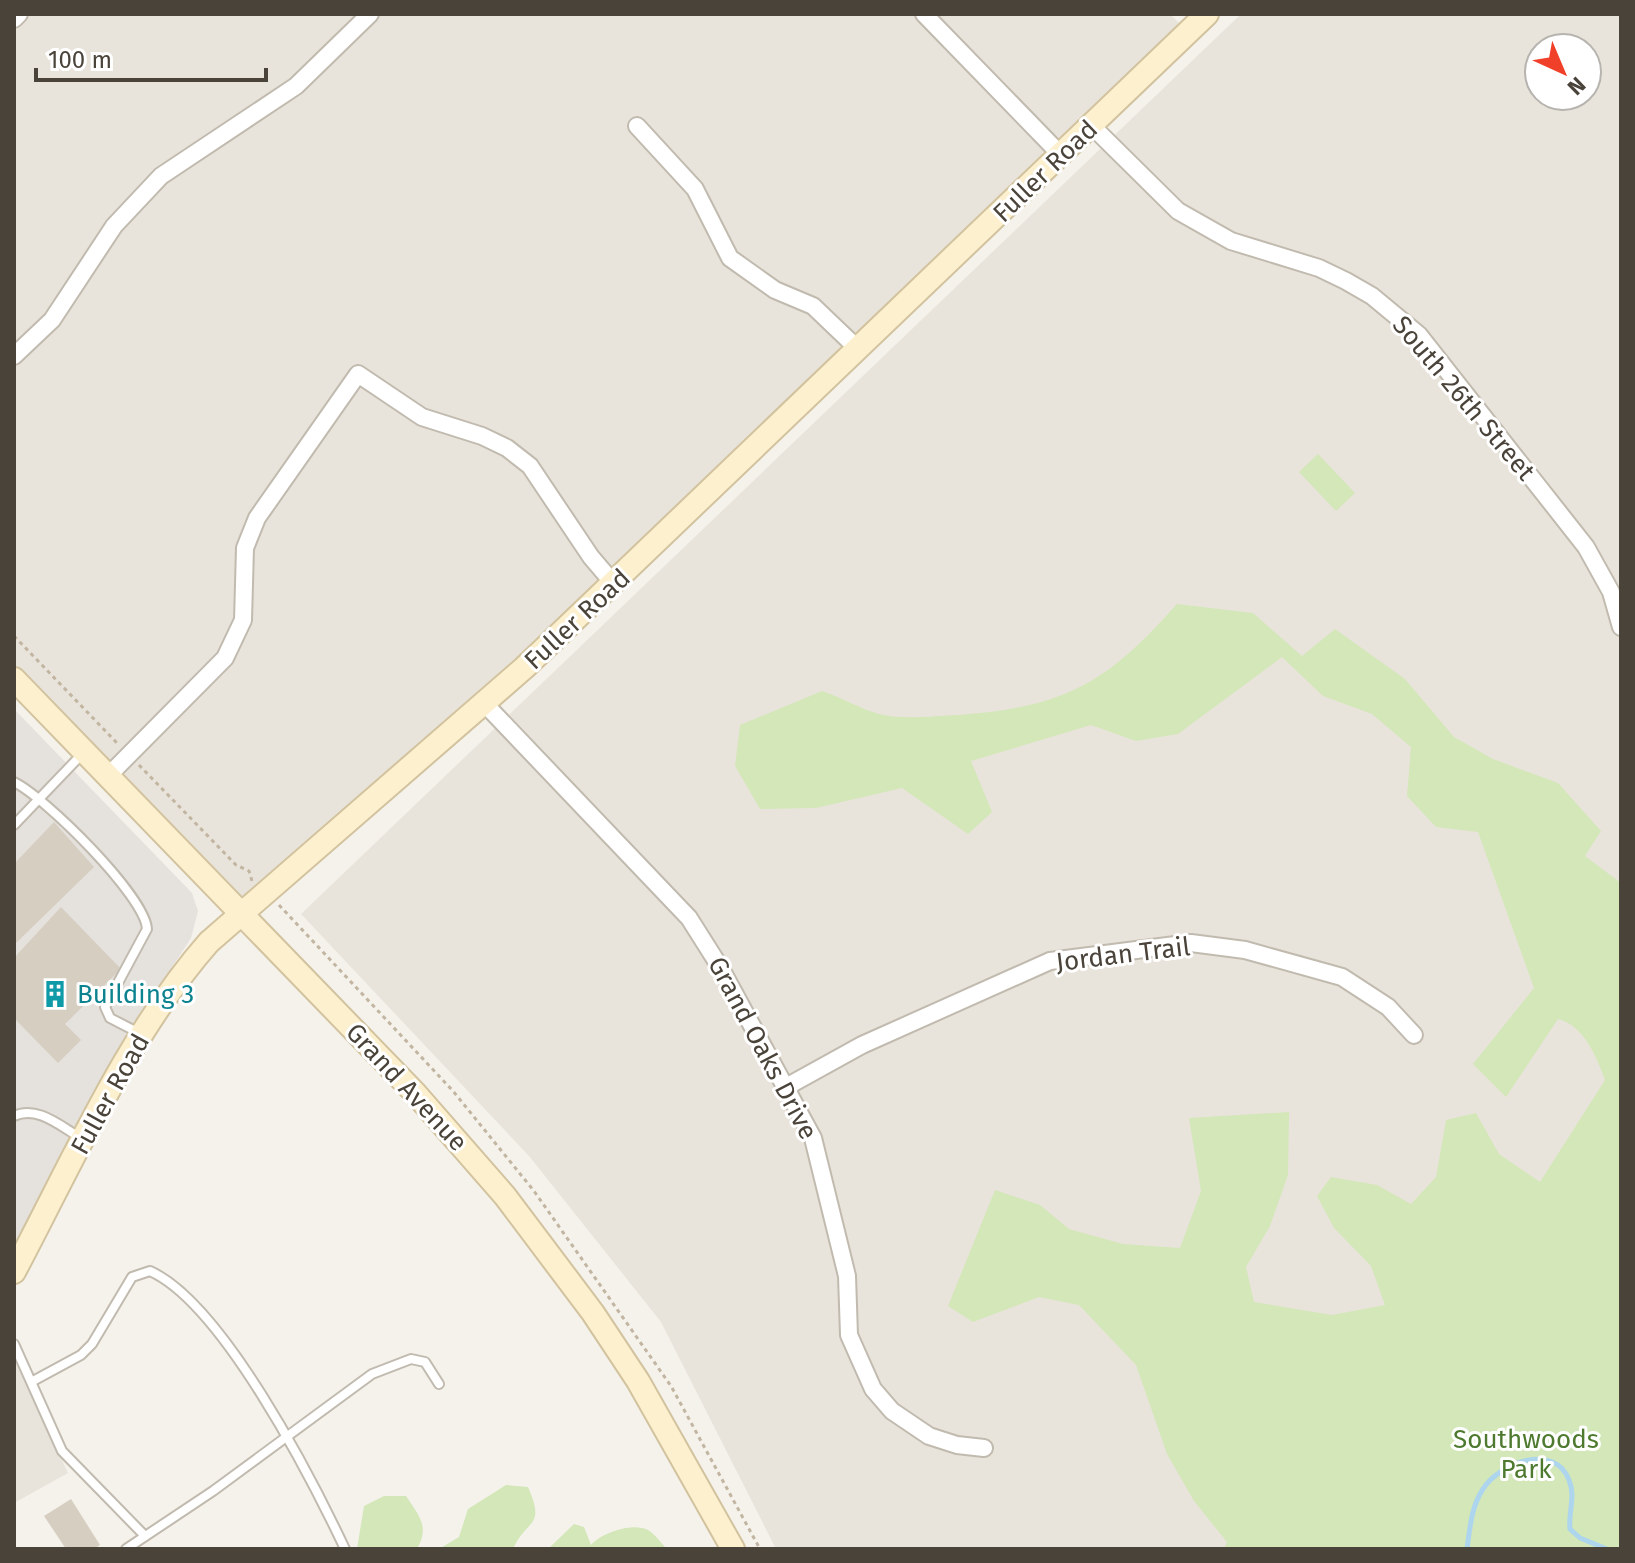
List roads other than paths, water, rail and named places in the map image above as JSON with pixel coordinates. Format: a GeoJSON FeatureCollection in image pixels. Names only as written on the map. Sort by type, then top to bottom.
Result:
{"type":"FeatureCollection","features":[{"type":"Feature","properties":{"kind":"street"},"geometry":{"type":"LineString","coordinates":[[14,19],[19,14]]}},
{"type":"Feature","properties":{"kind":"street"},"geometry":{"type":"LineString","coordinates":[[14,356],[52,320],[114,226],[161,176],[296,86],[370,14]]}},
{"type":"Feature","properties":{"kind":"street"},"geometry":{"type":"LineString","coordinates":[[924,14],[1061,155]]}},
{"type":"Feature","properties":{"kind":"street","name":"Fuller Road"},"geometry":{"type":"LineString","coordinates":[[14,1272],[142,1035],[185,969],[241,914],[484,703],[614,584],[1207,14]]}},
{"type":"Feature","properties":{"kind":"street"},"geometry":{"type":"LineString","coordinates":[[637,126],[695,189],[730,258],[775,290],[813,306],[859,350]]}},
{"type":"Feature","properties":{"kind":"street","name":"South 26th Street"},"geometry":{"type":"LineString","coordinates":[[1092,126],[1178,211],[1231,241],[1319,268],[1346,281],[1397,314],[1419,335],[1586,547],[1611,592],[1621,627]]}},
{"type":"Feature","properties":{"kind":"street"},"geometry":{"type":"LineString","coordinates":[[108,776],[225,658],[243,620],[245,548],[257,518],[358,374],[422,417],[482,436],[507,448],[530,466],[591,557],[614,584]]}},
{"type":"Feature","properties":{"kind":"street","name":"Grand Avenue"},"geometry":{"type":"LineString","coordinates":[[14,679],[415,1093],[505,1196],[593,1313],[638,1381],[733,1549]]}},
{"type":"Feature","properties":{"kind":"street","name":"Grand Oaks Drive"},"geometry":{"type":"LineString","coordinates":[[484,703],[701,933],[813,1138],[831,1197],[847,1276],[849,1335],[865,1376],[904,1420],[929,1436],[957,1445],[984,1448]]}},
{"type":"Feature","properties":{"kind":"street","name":"Jordan Trail"},"geometry":{"type":"LineString","coordinates":[[786,1087],[862,1045],[1050,961],[1191,943],[1245,950],[1342,977],[1388,1007],[1414,1035]]}},
{"type":"Feature","properties":{"kind":"lane"},"geometry":{"type":"LineString","coordinates":[[14,825],[85,751]]}},
{"type":"Feature","properties":{"kind":"lane"},"geometry":{"type":"LineString","coordinates":[[14,782],[40,798],[85,843],[140,906],[147,920],[142,944],[105,1007],[110,1018],[142,1035]]}},
{"type":"Feature","properties":{"kind":"lane"},"geometry":{"type":"LineString","coordinates":[[14,1116],[26,1111],[36,1112],[85,1140]]}},
{"type":"Feature","properties":{"kind":"lane"},"geometry":{"type":"LineString","coordinates":[[33,1381],[81,1355],[92,1344],[132,1277],[150,1271],[169,1281],[206,1321],[287,1436],[305,1464],[345,1549]]}},
{"type":"Feature","properties":{"kind":"lane"},"geometry":{"type":"LineString","coordinates":[[14,1344],[62,1451],[145,1536]]}},
{"type":"Feature","properties":{"kind":"lane"},"geometry":{"type":"LineString","coordinates":[[126,1549],[287,1436],[341,1394],[392,1364],[411,1359],[425,1362],[439,1384]]}},
{"type":"Feature","properties":{"kind":"waterway"},"geometry":{"type":"LineString","coordinates":[[1467,1549],[1473,1510],[1483,1489],[1501,1471],[1527,1460],[1540,1459],[1562,1468],[1569,1480],[1572,1492],[1570,1529],[1580,1538],[1607,1549]]}},
{"type":"Feature","properties":{"kind":"place","name":"Building 3"},"geometry":{"type":"Point","coordinates":[55,994]}},
{"type":"Feature","properties":{"kind":"park label","name":"Southwoods Park"},"geometry":{"type":"Point","coordinates":[1526,1454]}}]}
